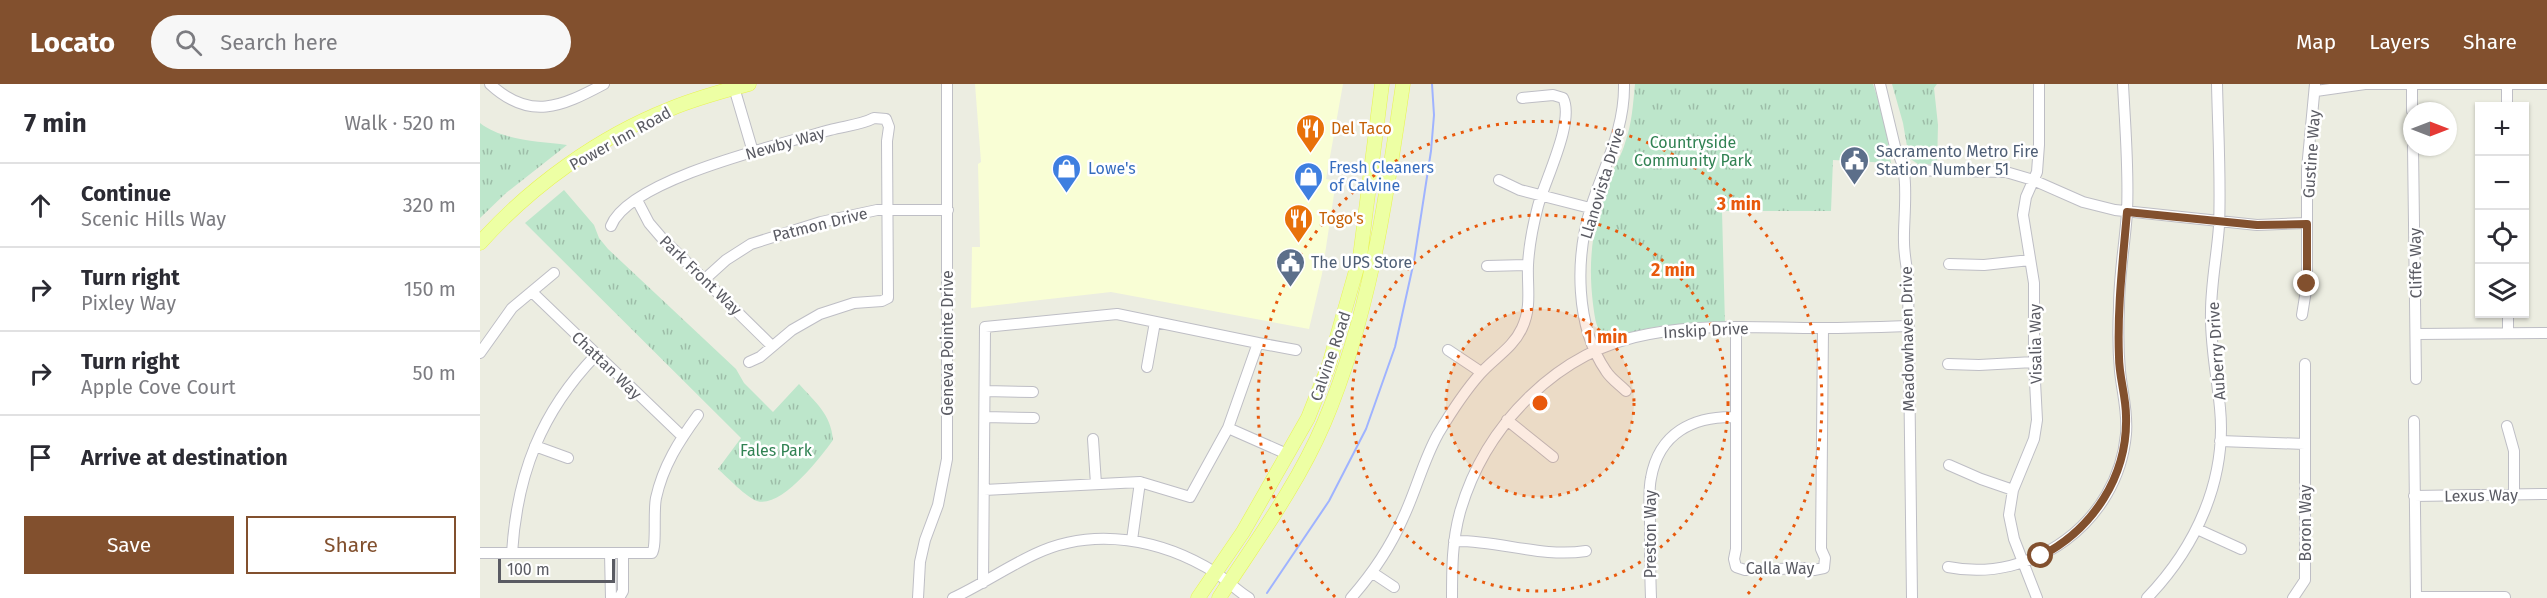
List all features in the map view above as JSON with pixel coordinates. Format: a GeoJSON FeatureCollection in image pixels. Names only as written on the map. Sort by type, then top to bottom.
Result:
{"type":"FeatureCollection","features":[{"type":"Feature","properties":{"kind":"main road","name":"Power Inn Road"},"geometry":{"type":"LineString","coordinates":[[480,243],[522,201],[585,154],[670,109],[734,86],[749,84]]}},
{"type":"Feature","properties":{"kind":"main road","name":"Calvine Road"},"geometry":{"type":"LineString","coordinates":[[1198,598],[1243,532],[1308,418],[1329,365],[1360,257],[1382,84]]}},
{"type":"Feature","properties":{"kind":"main road","name":"Calvine Road"},"geometry":{"type":"LineString","coordinates":[[1219,598],[1271,521],[1308,456],[1351,354],[1377,249],[1403,84]]}},
{"type":"Feature","properties":{"kind":"street"},"geometry":{"type":"LineString","coordinates":[[490,84],[513,102],[546,107],[571,102],[604,84]]}},
{"type":"Feature","properties":{"kind":"street","name":"Geneva Pointe Drive"},"geometry":{"type":"LineString","coordinates":[[918,598],[922,551],[938,505],[947,459],[947,84]]}},
{"type":"Feature","properties":{"kind":"street","name":"Llanovista Drive"},"geometry":{"type":"LineString","coordinates":[[1624,84],[1624,107],[1619,129],[1590,208],[1581,256],[1581,283],[1584,320],[1597,351],[1605,370],[1626,390]]}},
{"type":"Feature","properties":{"kind":"street","name":"Meadowhaven Drive"},"geometry":{"type":"LineString","coordinates":[[1880,84],[1896,151],[1900,156],[1905,201],[1912,598]]}},
{"type":"Feature","properties":{"kind":"street","name":"Visalia Way"},"geometry":{"type":"LineString","coordinates":[[2037,598],[2010,523],[2013,490],[2036,429],[2034,283],[2023,215],[2026,197],[2037,172],[2039,84]]}},
{"type":"Feature","properties":{"kind":"street"},"geometry":{"type":"LineString","coordinates":[[1948,567],[1983,571],[2023,563],[2050,551],[2083,526],[2107,494],[2120,465],[2126,424],[2119,358],[2119,305],[2127,212],[2124,84]]}},
{"type":"Feature","properties":{"kind":"street","name":"Auberry Drive"},"geometry":{"type":"LineString","coordinates":[[2147,598],[2172,569],[2197,529],[2212,490],[2220,441],[2220,409],[2211,323],[2211,291],[2219,220],[2217,84]]}},
{"type":"Feature","properties":{"kind":"street"},"geometry":{"type":"LineString","coordinates":[[2316,87],[2365,84],[2547,84]]}},
{"type":"Feature","properties":{"kind":"street"},"geometry":{"type":"LineString","coordinates":[[2507,84],[2507,102]]}},
{"type":"Feature","properties":{"kind":"street"},"geometry":{"type":"LineString","coordinates":[[2412,85],[2412,102]]}},
{"type":"Feature","properties":{"kind":"street"},"geometry":{"type":"LineString","coordinates":[[734,86],[753,152]]}},
{"type":"Feature","properties":{"kind":"street","name":"Gustine Way"},"geometry":{"type":"LineString","coordinates":[[2302,315],[2307,284],[2307,169],[2316,87]]}},
{"type":"Feature","properties":{"kind":"street"},"geometry":{"type":"LineString","coordinates":[[1351,598],[1373,573],[1402,521],[1438,434],[1481,372],[1510,346],[1523,327],[1529,307],[1528,265],[1541,195],[1564,129],[1566,105],[1563,98],[1553,95],[1522,98]]}},
{"type":"Feature","properties":{"kind":"street","name":"Newby Way"},"geometry":{"type":"LineString","coordinates":[[611,226],[616,215],[637,200],[699,169],[874,118],[883,118],[889,127],[887,210]]}},
{"type":"Feature","properties":{"kind":"street","name":"Cliffe Way"},"geometry":{"type":"LineString","coordinates":[[2413,156],[2416,379]]}},
{"type":"Feature","properties":{"kind":"street"},"geometry":{"type":"LineString","coordinates":[[1902,170],[2006,172],[2033,180],[2082,202],[2127,212],[2257,225],[2307,224]]}},
{"type":"Feature","properties":{"kind":"street"},"geometry":{"type":"LineString","coordinates":[[1499,180],[1514,188],[1590,208]]}},
{"type":"Feature","properties":{"kind":"street","name":"Park Front Way"},"geometry":{"type":"LineString","coordinates":[[637,200],[649,223],[661,237],[772,346]]}},
{"type":"Feature","properties":{"kind":"street"},"geometry":{"type":"LineString","coordinates":[[749,362],[756,360],[792,330],[820,314],[854,303],[887,299],[890,292],[887,280],[887,210]]}},
{"type":"Feature","properties":{"kind":"street","name":"Patmon Drive"},"geometry":{"type":"LineString","coordinates":[[705,279],[734,254],[760,240],[821,222],[863,212],[948,210]]}},
{"type":"Feature","properties":{"kind":"street"},"geometry":{"type":"LineString","coordinates":[[1950,264],[1984,265],[2030,260]]}},
{"type":"Feature","properties":{"kind":"street"},"geometry":{"type":"LineString","coordinates":[[1487,266],[1528,265]]}},
{"type":"Feature","properties":{"kind":"street"},"geometry":{"type":"LineString","coordinates":[[480,353],[512,308],[554,273]]}},
{"type":"Feature","properties":{"kind":"street","name":"Chattan Way"},"geometry":{"type":"LineString","coordinates":[[532,292],[683,437]]}},
{"type":"Feature","properties":{"kind":"street"},"geometry":{"type":"LineString","coordinates":[[983,583],[985,327],[1117,314],[1296,350]]}},
{"type":"Feature","properties":{"kind":"street"},"geometry":{"type":"LineString","coordinates":[[2508,318],[2508,333]]}},
{"type":"Feature","properties":{"kind":"street"},"geometry":{"type":"LineString","coordinates":[[1147,367],[1155,322]]}},
{"type":"Feature","properties":{"kind":"street","name":"Inskip Drive"},"geometry":{"type":"LineString","coordinates":[[1452,598],[1454,541],[1460,513],[1475,471],[1508,420],[1546,382],[1580,359],[1646,334],[1688,328],[1908,326]]}},
{"type":"Feature","properties":{"kind":"street","name":"Calla Way"},"geometry":{"type":"LineString","coordinates":[[1736,327],[1736,549],[1734,559],[1736,567],[1745,570],[1824,568],[1825,558],[1821,549],[1823,328]]}},
{"type":"Feature","properties":{"kind":"street"},"geometry":{"type":"LineString","coordinates":[[2417,334],[2547,333]]}},
{"type":"Feature","properties":{"kind":"street"},"geometry":{"type":"LineString","coordinates":[[984,490],[1140,483],[1190,497],[1228,428],[1258,343]]}},
{"type":"Feature","properties":{"kind":"street"},"geometry":{"type":"LineString","coordinates":[[1448,350],[1481,372]]}},
{"type":"Feature","properties":{"kind":"street"},"geometry":{"type":"LineString","coordinates":[[512,553],[518,500],[535,446],[559,400],[596,355]]}},
{"type":"Feature","properties":{"kind":"street"},"geometry":{"type":"LineString","coordinates":[[1948,364],[2034,362]]}},
{"type":"Feature","properties":{"kind":"street","name":"Boron Way"},"geometry":{"type":"LineString","coordinates":[[2293,598],[2305,580],[2305,364]]}},
{"type":"Feature","properties":{"kind":"street"},"geometry":{"type":"LineString","coordinates":[[985,391],[1033,392]]}},
{"type":"Feature","properties":{"kind":"street"},"geometry":{"type":"LineString","coordinates":[[480,553],[649,554],[654,551],[656,543],[653,513],[657,495],[668,462],[698,415]]}},
{"type":"Feature","properties":{"kind":"street"},"geometry":{"type":"LineString","coordinates":[[985,417],[1034,418]]}},
{"type":"Feature","properties":{"kind":"street","name":"Preston Way"},"geometry":{"type":"LineString","coordinates":[[1651,598],[1650,481],[1658,455],[1675,434],[1694,422],[1711,417],[1735,417]]}},
{"type":"Feature","properties":{"kind":"street"},"geometry":{"type":"LineString","coordinates":[[1508,420],[1553,457]]}},
{"type":"Feature","properties":{"kind":"street"},"geometry":{"type":"LineString","coordinates":[[2415,421],[2416,598],[2505,597]]}},
{"type":"Feature","properties":{"kind":"street"},"geometry":{"type":"LineString","coordinates":[[2507,426],[2514,451],[2514,495]]}},
{"type":"Feature","properties":{"kind":"street"},"geometry":{"type":"LineString","coordinates":[[1228,428],[1287,454]]}},
{"type":"Feature","properties":{"kind":"street"},"geometry":{"type":"LineString","coordinates":[[1093,439],[1096,484]]}},
{"type":"Feature","properties":{"kind":"street"},"geometry":{"type":"LineString","coordinates":[[2220,441],[2305,444]]}},
{"type":"Feature","properties":{"kind":"street"},"geometry":{"type":"LineString","coordinates":[[535,446],[568,458]]}},
{"type":"Feature","properties":{"kind":"street"},"geometry":{"type":"LineString","coordinates":[[1949,465],[2013,490]]}},
{"type":"Feature","properties":{"kind":"street"},"geometry":{"type":"LineString","coordinates":[[1132,540],[1140,483]]}},
{"type":"Feature","properties":{"kind":"street","name":"Lexus Way"},"geometry":{"type":"LineString","coordinates":[[2414,496],[2547,494]]}},
{"type":"Feature","properties":{"kind":"street"},"geometry":{"type":"LineString","coordinates":[[2197,529],[2241,549]]}},
{"type":"Feature","properties":{"kind":"street"},"geometry":{"type":"LineString","coordinates":[[953,598],[1036,553],[1071,543],[1101,538],[1132,540],[1160,546],[1215,572],[1247,597]]}},
{"type":"Feature","properties":{"kind":"street"},"geometry":{"type":"LineString","coordinates":[[1454,541],[1530,552],[1569,554],[1586,551]]}},
{"type":"Feature","properties":{"kind":"street"},"geometry":{"type":"LineString","coordinates":[[610,553],[611,598]]}},
{"type":"Feature","properties":{"kind":"street"},"geometry":{"type":"LineString","coordinates":[[619,598],[623,591],[623,553]]}},
{"type":"Feature","properties":{"kind":"street"},"geometry":{"type":"LineString","coordinates":[[1373,573],[1394,587]]}},
{"type":"Feature","properties":{"kind":"shaded area"},"geometry":{"type":"Polygon","coordinates":[[[975,84],[1343,84],[1326,179],[1336,181],[1322,274],[1309,329],[1111,292],[971,308],[972,247],[980,247],[978,164],[981,162],[975,84]]]}},
{"type":"Feature","properties":{"kind":"green space","name":"Countryside Community Park"},"geometry":{"type":"Polygon","coordinates":[[[1635,84],[1873,84],[1884,118],[1891,163],[1833,160],[1831,211],[1722,211],[1725,324],[1650,328],[1608,341],[1599,329],[1594,315],[1591,286],[1592,253],[1596,222],[1629,129],[1635,84]]]}},
{"type":"Feature","properties":{"kind":"green space"},"geometry":{"type":"Polygon","coordinates":[[[1892,84],[1937,84],[1934,88],[1938,125],[1937,164],[1918,164],[1909,158],[1903,123],[1892,84]]]}},
{"type":"Feature","properties":{"kind":"green space"},"geometry":{"type":"Polygon","coordinates":[[[480,123],[510,137],[567,145],[506,193],[480,218],[480,123]]]}},
{"type":"Feature","properties":{"kind":"green space","name":"Fales Park"},"geometry":{"type":"Polygon","coordinates":[[[564,190],[594,225],[599,238],[608,249],[736,369],[744,383],[773,412],[799,384],[821,409],[829,423],[833,440],[810,469],[788,490],[767,501],[757,501],[743,492],[718,469],[741,438],[525,223],[564,190]]]}},
{"type":"Feature","properties":{"kind":"waterway"},"geometry":{"type":"LineString","coordinates":[[1267,593],[1329,501],[1366,429],[1395,347],[1414,261],[1431,151],[1434,115],[1432,84]]}},
{"type":"Feature","properties":{"kind":"place","name":"Del Taco"},"geometry":{"type":"Point","coordinates":[1310,154]}},
{"type":"Feature","properties":{"kind":"place","name":"Sacramento Metro Fire Station Number 51"},"geometry":{"type":"Point","coordinates":[1855,186]}},
{"type":"Feature","properties":{"kind":"place","name":"Lowe's"},"geometry":{"type":"Point","coordinates":[1067,194]}},
{"type":"Feature","properties":{"kind":"place","name":"Fresh Cleaners of Calvine"},"geometry":{"type":"Point","coordinates":[1308,202]}},
{"type":"Feature","properties":{"kind":"place","name":"Togo's"},"geometry":{"type":"Point","coordinates":[1298,244]}},
{"type":"Feature","properties":{"kind":"place","name":"The UPS Store"},"geometry":{"type":"Point","coordinates":[1290,288]}},
{"type":"Feature","properties":{"kind":"route"},"geometry":{"type":"LineString","coordinates":[[2041,556],[2068,540],[2096,512],[2112,485],[2120,465],[2126,434],[2126,413],[2120,374],[2119,305],[2127,212],[2257,225],[2307,224],[2307,284]]}}]}
